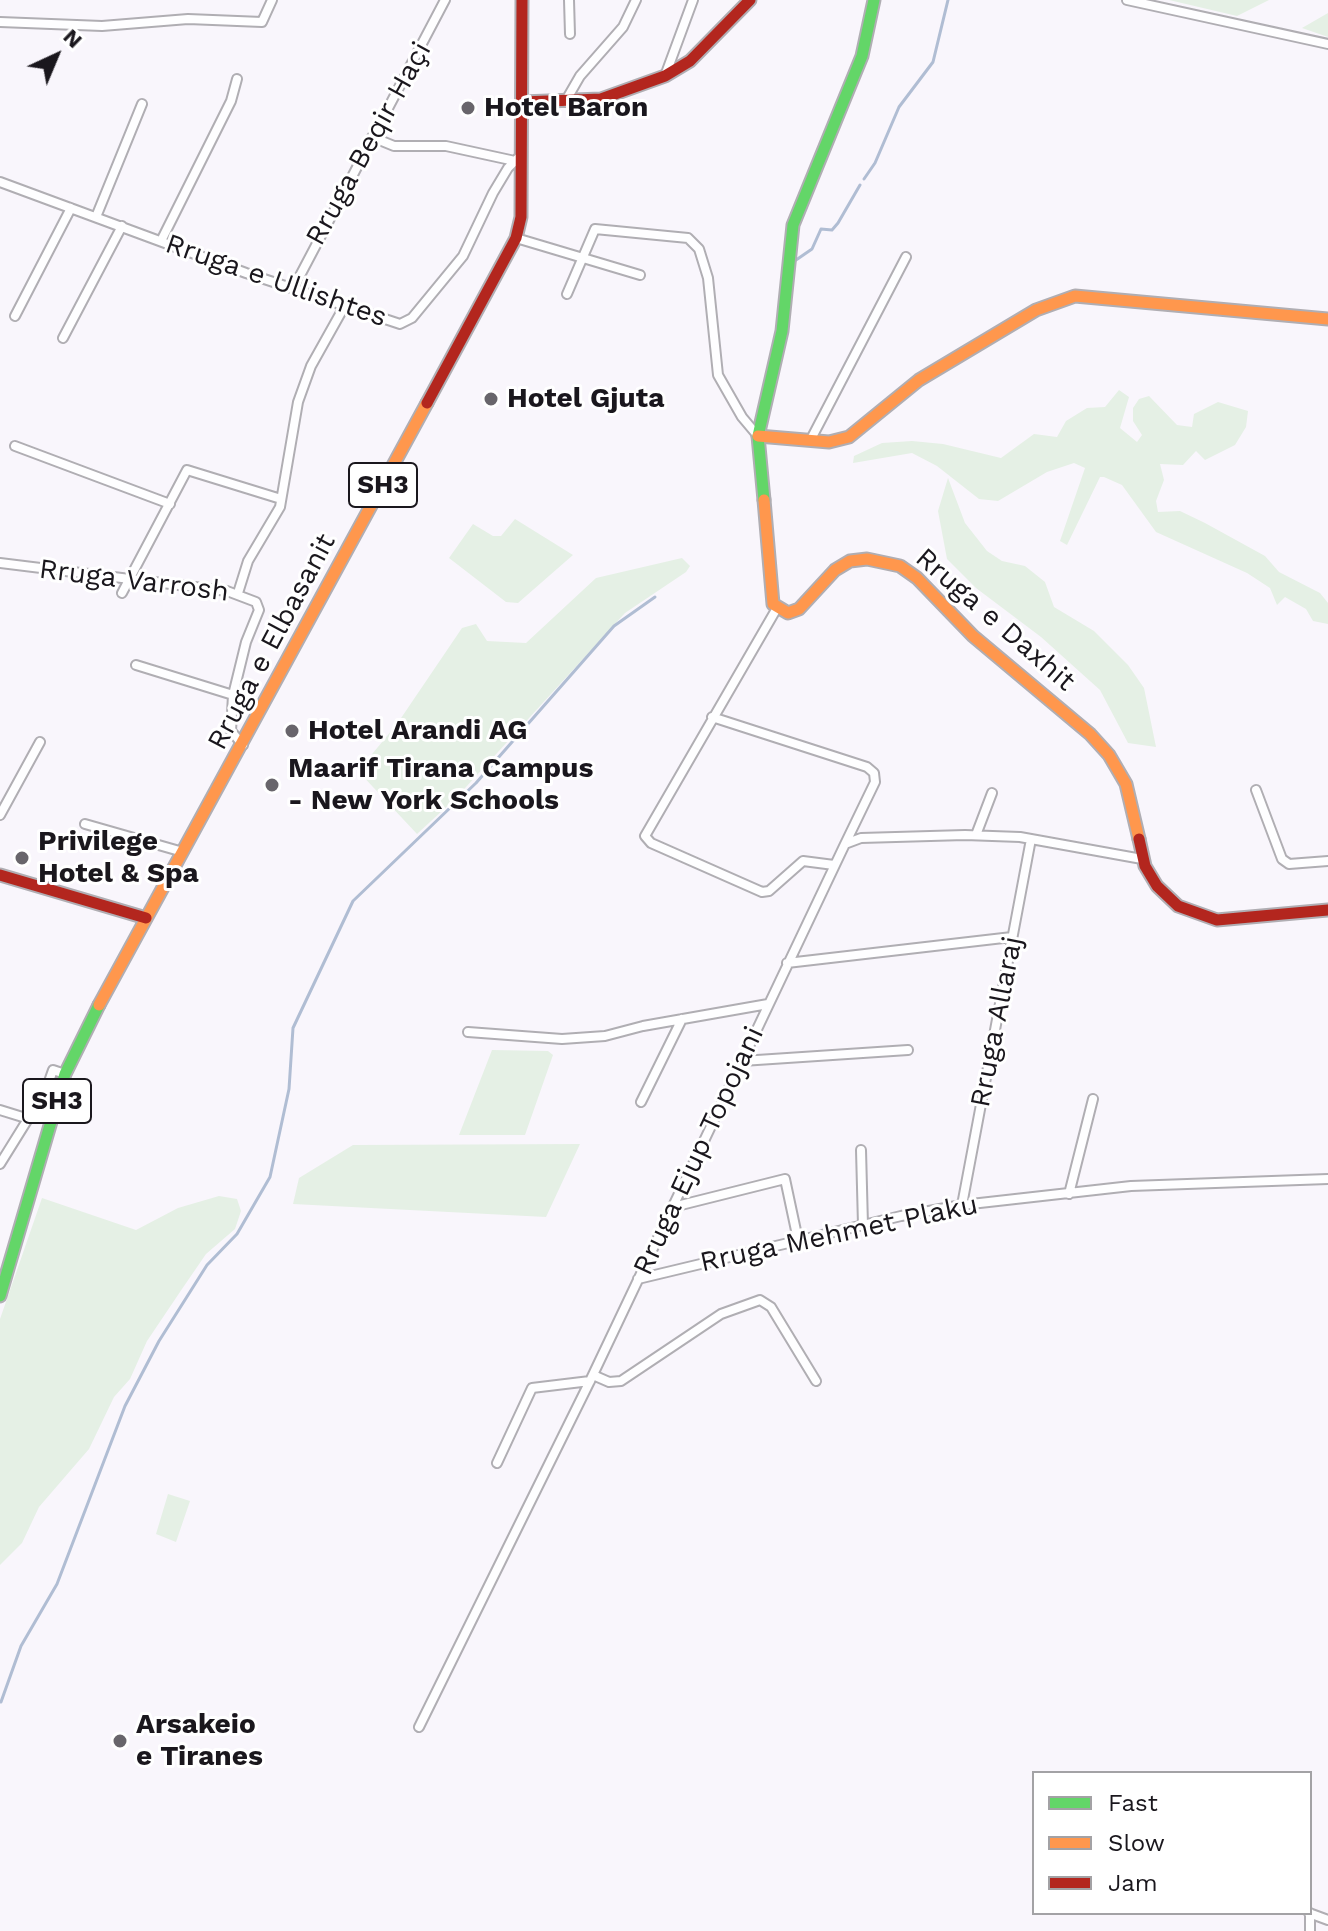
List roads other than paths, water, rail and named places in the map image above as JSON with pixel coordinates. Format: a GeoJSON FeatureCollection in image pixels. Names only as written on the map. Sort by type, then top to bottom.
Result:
{"type":"FeatureCollection","features":[{"type":"Feature","properties":{"kind":"street"},"geometry":{"type":"LineString","coordinates":[[0,22],[114,26],[188,19],[262,22],[272,0]]}},
{"type":"Feature","properties":{"kind":"street","name":"Rruga Beqir Haçi"},"geometry":{"type":"LineString","coordinates":[[294,287],[445,0]]}},
{"type":"Feature","properties":{"kind":"street","name":"Rruga e Elbasanit"},"geometry":{"type":"LineString","coordinates":[[0,1296],[5,1266],[65,1074],[146,918],[243,745],[516,238],[521,217],[518,158],[522,102],[522,0]]}},
{"type":"Feature","properties":{"kind":"street"},"geometry":{"type":"LineString","coordinates":[[569,0],[570,34]]}},
{"type":"Feature","properties":{"kind":"street"},"geometry":{"type":"LineString","coordinates":[[565,102],[580,76],[623,27],[636,0]]}},
{"type":"Feature","properties":{"kind":"street"},"geometry":{"type":"LineString","coordinates":[[665,76],[693,0]]}},
{"type":"Feature","properties":{"kind":"street"},"geometry":{"type":"LineString","coordinates":[[522,102],[601,99],[665,76],[690,61],[750,0]]}},
{"type":"Feature","properties":{"kind":"street"},"geometry":{"type":"LineString","coordinates":[[834,865],[803,861],[769,891],[762,892],[648,841],[646,833],[777,608],[769,592],[758,436],[782,331],[795,213],[862,56],[874,0]]}},
{"type":"Feature","properties":{"kind":"street"},"geometry":{"type":"LineString","coordinates":[[1127,0],[1328,44]]}},
{"type":"Feature","properties":{"kind":"street"},"geometry":{"type":"LineString","coordinates":[[161,241],[231,101],[237,79]]}},
{"type":"Feature","properties":{"kind":"street"},"geometry":{"type":"LineString","coordinates":[[96,217],[142,104]]}},
{"type":"Feature","properties":{"kind":"street"},"geometry":{"type":"LineString","coordinates":[[372,137],[394,146],[446,146],[518,158]]}},
{"type":"Feature","properties":{"kind":"street","name":"Rruga e Ullishtes"},"geometry":{"type":"LineString","coordinates":[[0,182],[395,324],[409,322],[463,256],[493,193],[518,158]]}},
{"type":"Feature","properties":{"kind":"street"},"geometry":{"type":"LineString","coordinates":[[15,316],[71,208]]}},
{"type":"Feature","properties":{"kind":"street"},"geometry":{"type":"LineString","coordinates":[[63,338],[122,226]]}},
{"type":"Feature","properties":{"kind":"street"},"geometry":{"type":"LineString","coordinates":[[567,294],[595,229],[681,235],[694,242],[708,278],[718,375],[742,417],[758,436],[829,442],[849,437],[919,380],[1036,310],[1061,300],[1102,296],[1328,319]]}},
{"type":"Feature","properties":{"kind":"street"},"geometry":{"type":"LineString","coordinates":[[516,238],[640,275]]}},
{"type":"Feature","properties":{"kind":"street"},"geometry":{"type":"LineString","coordinates":[[810,441],[906,257]]}},
{"type":"Feature","properties":{"kind":"street"},"geometry":{"type":"LineString","coordinates":[[238,593],[248,561],[280,507],[298,402],[311,366],[344,307]]}},
{"type":"Feature","properties":{"kind":"street"},"geometry":{"type":"LineString","coordinates":[[15,446],[170,504]]}},
{"type":"Feature","properties":{"kind":"street"},"geometry":{"type":"LineString","coordinates":[[122,593],[187,470],[281,499]]}},
{"type":"Feature","properties":{"kind":"street","name":"Rruga e Daxhit"},"geometry":{"type":"LineString","coordinates":[[777,608],[788,613],[799,609],[835,570],[850,561],[879,560],[909,571],[960,624],[1055,703],[1109,755],[1126,784],[1142,859],[1167,896],[1202,917],[1232,920],[1328,910]]}},
{"type":"Feature","properties":{"kind":"street","name":"Rruga Varrosh"},"geometry":{"type":"LineString","coordinates":[[0,563],[238,593],[260,608],[246,642],[233,695],[231,731],[243,745]]}},
{"type":"Feature","properties":{"kind":"street"},"geometry":{"type":"LineString","coordinates":[[136,665],[233,695]]}},
{"type":"Feature","properties":{"kind":"street","name":"Rruga Ejup Topojani"},"geometry":{"type":"LineString","coordinates":[[419,1727],[592,1378],[875,782],[874,773],[867,767],[712,717]]}},
{"type":"Feature","properties":{"kind":"street"},"geometry":{"type":"LineString","coordinates":[[0,815],[40,742]]}},
{"type":"Feature","properties":{"kind":"street"},"geometry":{"type":"LineString","coordinates":[[1256,790],[1282,859],[1289,864],[1328,861]]}},
{"type":"Feature","properties":{"kind":"street"},"geometry":{"type":"LineString","coordinates":[[976,835],[992,793]]}},
{"type":"Feature","properties":{"kind":"street"},"geometry":{"type":"LineString","coordinates":[[85,824],[183,852]]}},
{"type":"Feature","properties":{"kind":"street"},"geometry":{"type":"LineString","coordinates":[[845,844],[861,838],[976,835],[1031,839],[1142,859]]}},
{"type":"Feature","properties":{"kind":"street","name":"Rruga Allaraj"},"geometry":{"type":"LineString","coordinates":[[962,1205],[1031,839]]}},
{"type":"Feature","properties":{"kind":"street"},"geometry":{"type":"LineString","coordinates":[[0,875],[146,918]]}},
{"type":"Feature","properties":{"kind":"street"},"geometry":{"type":"LineString","coordinates":[[787,963],[1012,937]]}},
{"type":"Feature","properties":{"kind":"street"},"geometry":{"type":"LineString","coordinates":[[468,1032],[562,1039],[605,1036],[768,1004]]}},
{"type":"Feature","properties":{"kind":"street"},"geometry":{"type":"LineString","coordinates":[[641,1102],[682,1019]]}},
{"type":"Feature","properties":{"kind":"street"},"geometry":{"type":"LineString","coordinates":[[742,1061],[908,1050]]}},
{"type":"Feature","properties":{"kind":"street"},"geometry":{"type":"LineString","coordinates":[[0,1164],[29,1119],[53,1070],[65,1074]]}},
{"type":"Feature","properties":{"kind":"street"},"geometry":{"type":"LineString","coordinates":[[1069,1194],[1093,1099]]}},
{"type":"Feature","properties":{"kind":"street"},"geometry":{"type":"LineString","coordinates":[[0,1110],[29,1119]]}},
{"type":"Feature","properties":{"kind":"street"},"geometry":{"type":"LineString","coordinates":[[861,1150],[863,1225]]}},
{"type":"Feature","properties":{"kind":"street"},"geometry":{"type":"LineString","coordinates":[[673,1207],[785,1179],[798,1240]]}},
{"type":"Feature","properties":{"kind":"street","name":"Rruga Mehmet Plaku"},"geometry":{"type":"LineString","coordinates":[[638,1279],[863,1225],[962,1205],[1131,1186],[1328,1179]]}},
{"type":"Feature","properties":{"kind":"street"},"geometry":{"type":"LineString","coordinates":[[497,1463],[532,1388],[592,1378],[621,1381],[721,1314],[760,1300],[771,1307],[816,1381]]}},
{"type":"Feature","properties":{"kind":"waterway"},"geometry":{"type":"LineString","coordinates":[[864,179],[875,163],[899,107],[933,62],[948,0]]}},
{"type":"Feature","properties":{"kind":"waterway"},"geometry":{"type":"LineString","coordinates":[[796,260],[812,249],[821,229],[832,230],[838,223],[860,185]]}},
{"type":"Feature","properties":{"kind":"waterway"},"geometry":{"type":"LineString","coordinates":[[1,1702],[21,1646],[57,1584],[125,1406],[159,1341],[207,1265],[237,1234],[270,1177],[289,1089],[293,1028],[353,901],[476,783],[614,626],[655,597]]}},
{"type":"Feature","properties":{"kind":"place","name":"Hotel Baron"},"geometry":{"type":"Point","coordinates":[468,108]}},
{"type":"Feature","properties":{"kind":"place","name":"Hotel Gjuta"},"geometry":{"type":"Point","coordinates":[491,399]}},
{"type":"Feature","properties":{"kind":"place","name":"Hotel Arandi AG"},"geometry":{"type":"Point","coordinates":[292,731]}},
{"type":"Feature","properties":{"kind":"place","name":"Maarif Tirana Campus - New York Schools"},"geometry":{"type":"Point","coordinates":[272,785]}},
{"type":"Feature","properties":{"kind":"place","name":"Privilege Hotel & Spa"},"geometry":{"type":"Point","coordinates":[22,858]}},
{"type":"Feature","properties":{"kind":"place","name":"Arsakeio e Tiranes"},"geometry":{"type":"Point","coordinates":[120,1741]}}]}
